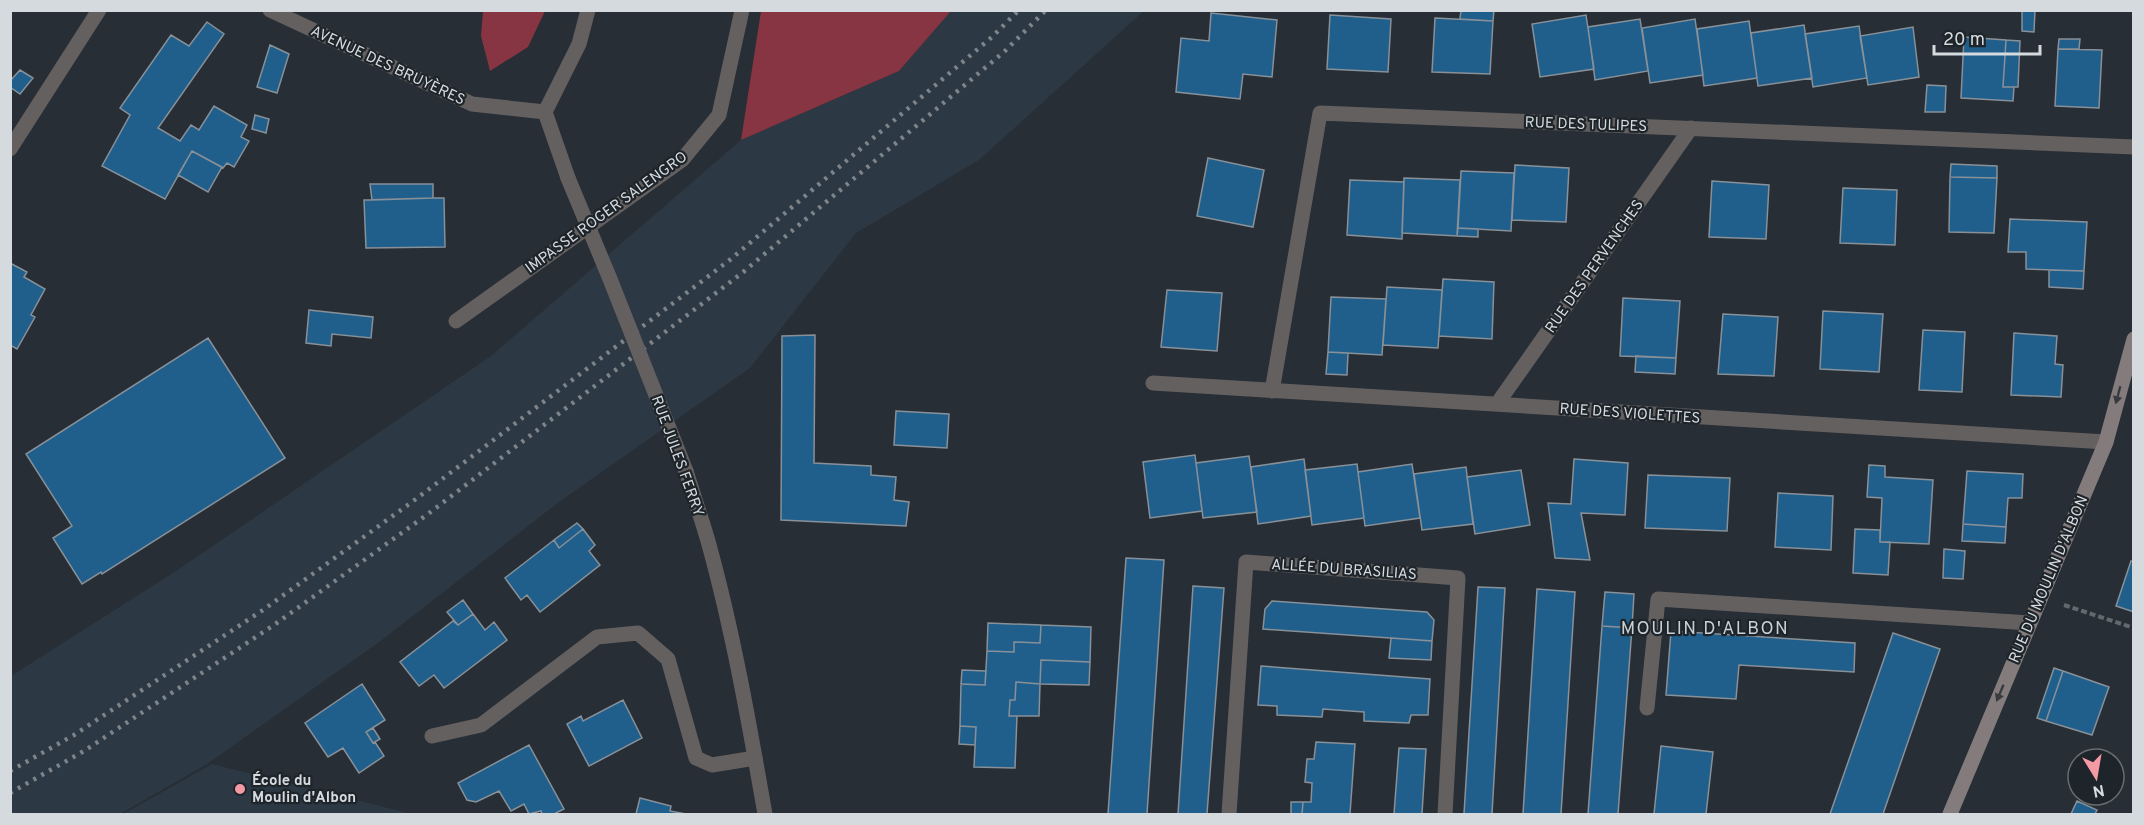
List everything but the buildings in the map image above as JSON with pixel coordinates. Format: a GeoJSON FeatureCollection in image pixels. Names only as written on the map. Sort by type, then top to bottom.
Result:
{"type":"FeatureCollection","features":[{"type":"Feature","properties":{"kind":"main road","name":"RUE DU MOULIN D'ALBON"},"geometry":{"type":"LineString","coordinates":[[1950,814],[2106,442],[2133,339]]}},
{"type":"Feature","properties":{"kind":"street"},"geometry":{"type":"LineString","coordinates":[[10,149],[99,10]]}},
{"type":"Feature","properties":{"kind":"street","name":"AVENUE DES BRUYÈRES"},"geometry":{"type":"LineString","coordinates":[[270,10],[472,104],[544,112]]}},
{"type":"Feature","properties":{"kind":"street"},"geometry":{"type":"LineString","coordinates":[[544,112],[579,44],[588,10]]}},
{"type":"Feature","properties":{"kind":"street","name":"IMPASSE ROGER SALENGRO"},"geometry":{"type":"LineString","coordinates":[[456,321],[682,160],[719,116],[742,10]]}},
{"type":"Feature","properties":{"kind":"street","name":"RUE JULES FERRY"},"geometry":{"type":"LineString","coordinates":[[544,112],[568,178],[686,471],[708,540],[723,601],[765,814]]}},
{"type":"Feature","properties":{"kind":"street","name":"RUE DES TULIPES"},"geometry":{"type":"LineString","coordinates":[[1272,391],[1320,113],[2133,147]]}},
{"type":"Feature","properties":{"kind":"street","name":"RUE DES PERVENCHES"},"geometry":{"type":"LineString","coordinates":[[1497,404],[1691,128]]}},
{"type":"Feature","properties":{"kind":"street","name":"RUE DES VIOLETTES"},"geometry":{"type":"LineString","coordinates":[[1153,383],[2106,442]]}},
{"type":"Feature","properties":{"kind":"street","name":"ALLÉE DU BRASILIAS"},"geometry":{"type":"LineString","coordinates":[[1229,814],[1246,562],[1458,578],[1445,814]]}},
{"type":"Feature","properties":{"kind":"street"},"geometry":{"type":"LineString","coordinates":[[1647,708],[1658,598],[2030,623]]}},
{"type":"Feature","properties":{"kind":"street"},"geometry":{"type":"LineString","coordinates":[[432,736],[481,725],[597,637],[638,633],[668,659],[696,758],[712,765],[755,758]]}},
{"type":"Feature","properties":{"kind":"path"},"geometry":{"type":"LineString","coordinates":[[2040,598],[2133,628]]}},
{"type":"Feature","properties":{"kind":"shaded area"},"geometry":{"type":"Polygon","coordinates":[[[483,10],[545,11],[528,47],[490,71],[481,36],[483,10]]]}},
{"type":"Feature","properties":{"kind":"shaded area"},"geometry":{"type":"Polygon","coordinates":[[[761,10],[951,11],[899,71],[741,140],[761,10]]]}},
{"type":"Feature","properties":{"kind":"shaded area"},"geometry":{"type":"Polygon","coordinates":[[[951,11],[1144,11],[979,160],[856,233],[750,368],[559,502],[382,640],[207,764],[120,814],[11,814],[11,676],[176,571],[491,356],[741,140],[899,71],[951,11]]]}},
{"type":"Feature","properties":{"kind":"shaded area","name":"École du Moulin d'Albon"},"geometry":{"type":"Polygon","coordinates":[[[212,764],[412,814],[123,814],[212,764]]]}},
{"type":"Feature","properties":{"kind":"railway"},"geometry":{"type":"LineString","coordinates":[[10,771],[74,735],[263,610],[416,499],[731,259],[992,37],[1019,10]]}},
{"type":"Feature","properties":{"kind":"railway"},"geometry":{"type":"LineString","coordinates":[[10,793],[84,751],[274,625],[428,514],[742,273],[1005,51],[1046,10]]}},
{"type":"Feature","properties":{"kind":"place","name":"École du Moulin d'Albon"},"geometry":{"type":"Point","coordinates":[240,789]}},
{"type":"Feature","properties":{"kind":"district","name":"MOULIN D'ALBON"},"geometry":{"type":"Point","coordinates":[1705,628]}}]}
